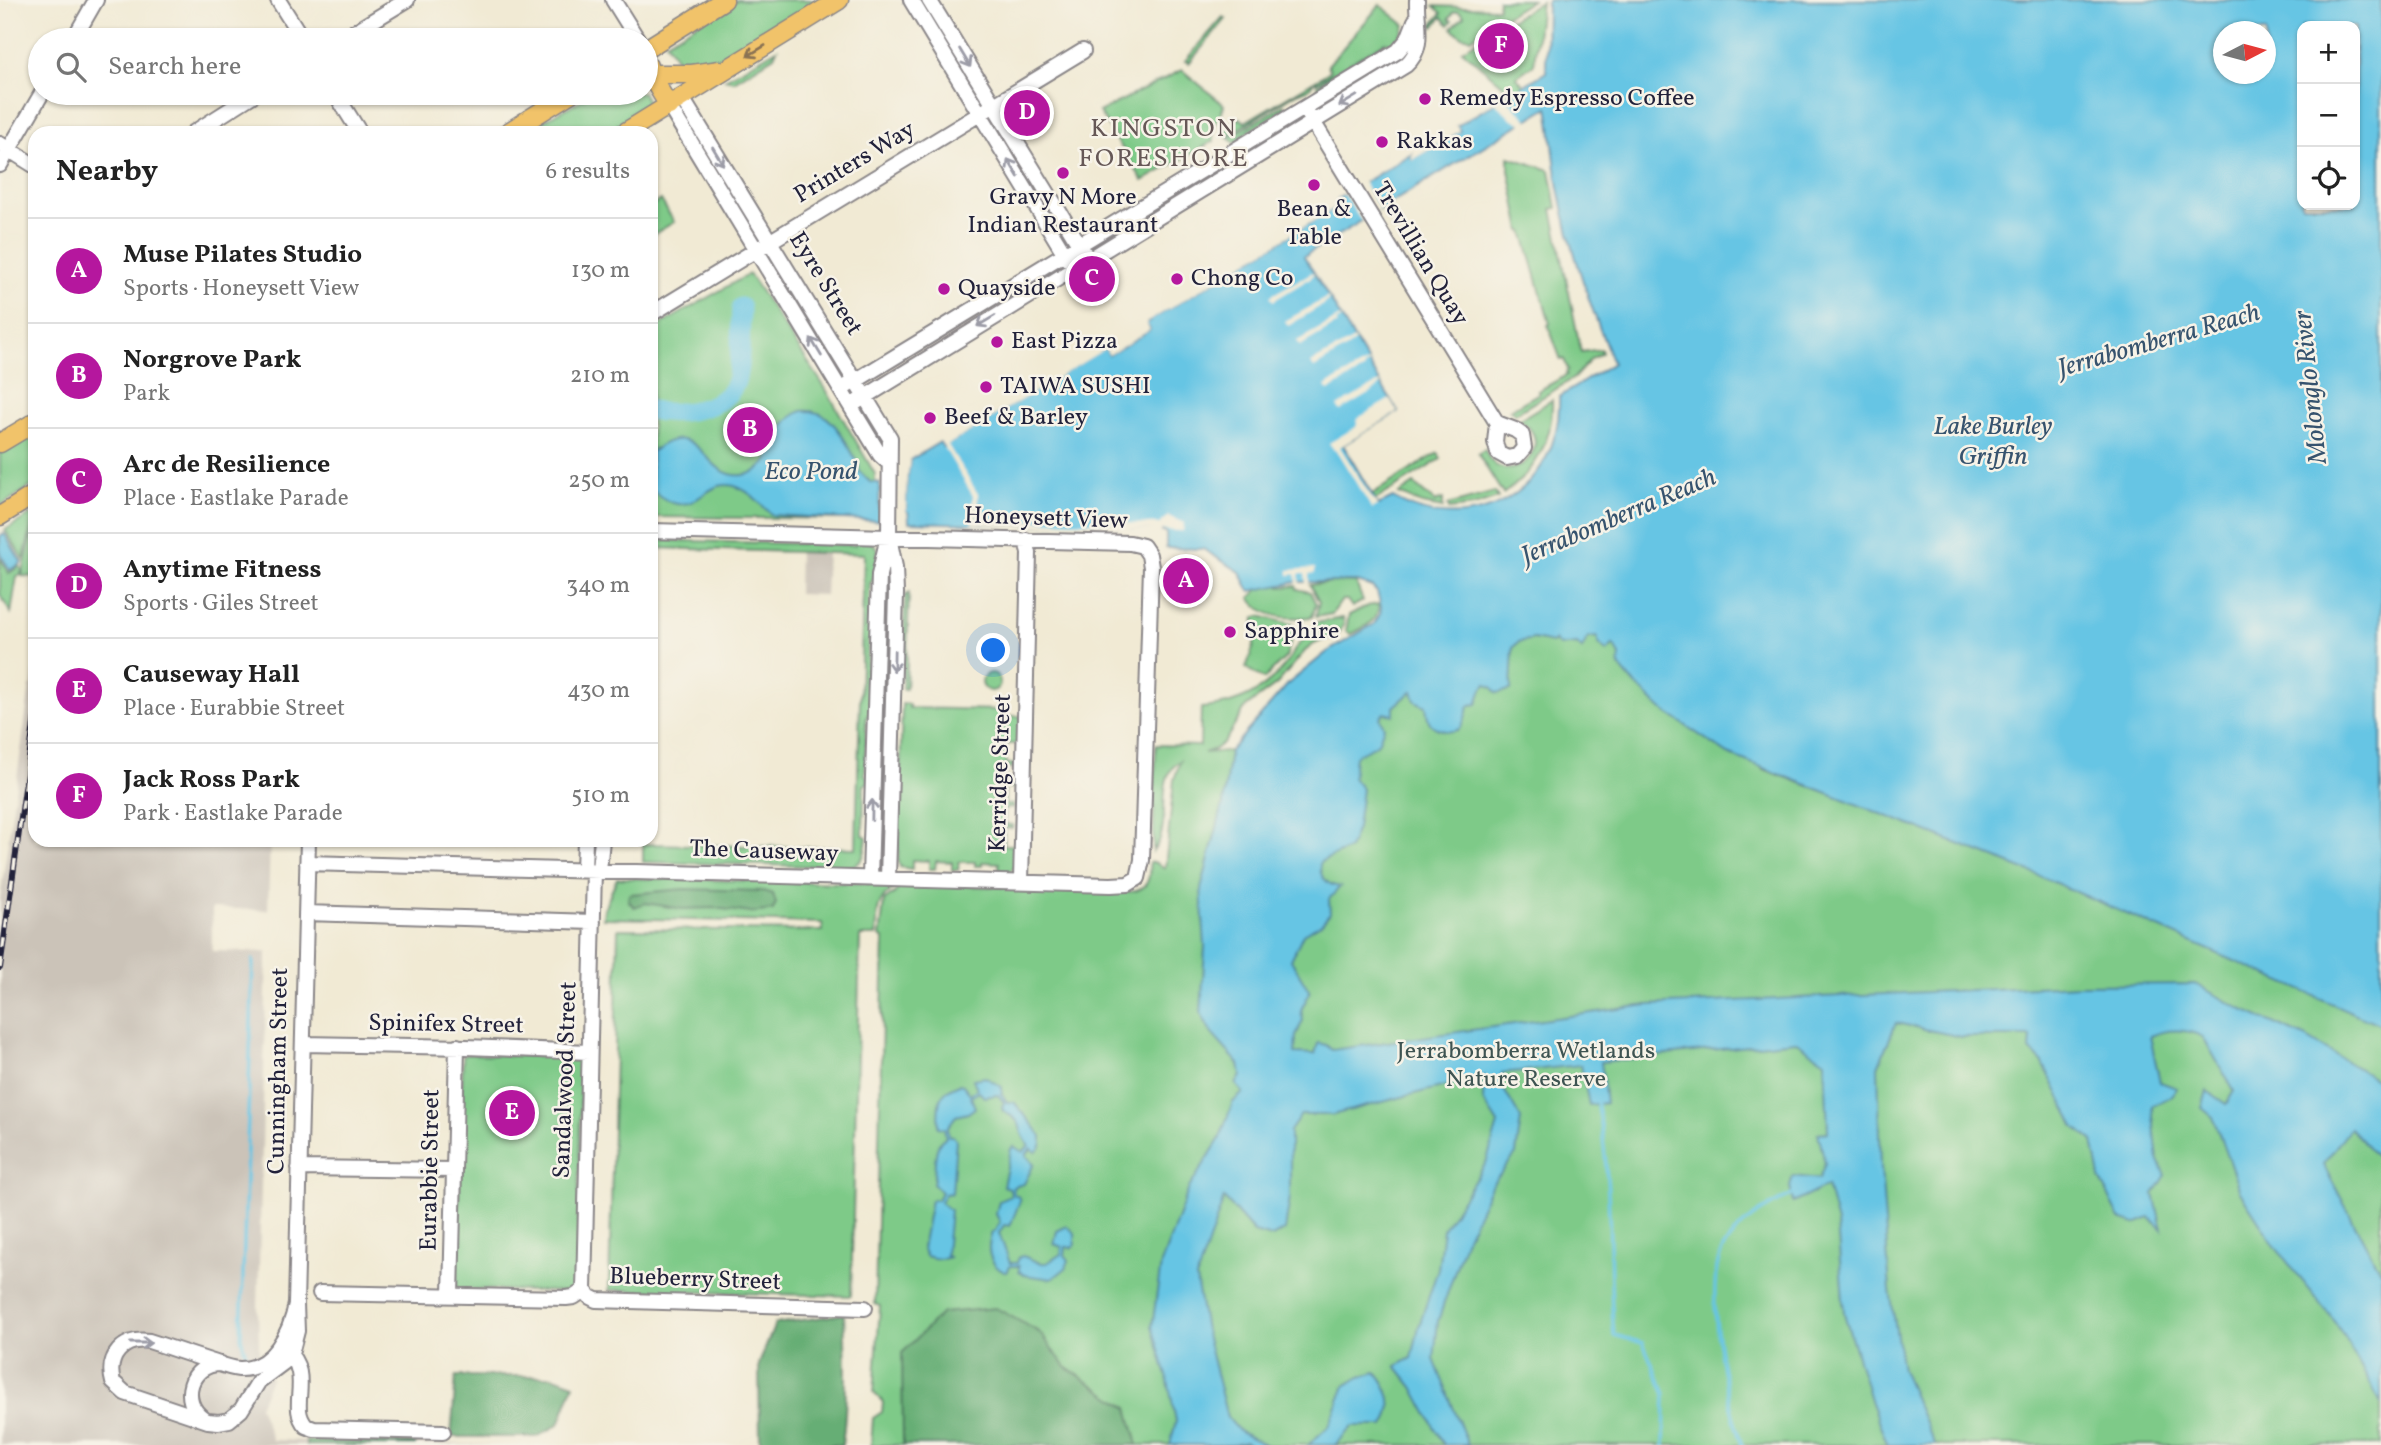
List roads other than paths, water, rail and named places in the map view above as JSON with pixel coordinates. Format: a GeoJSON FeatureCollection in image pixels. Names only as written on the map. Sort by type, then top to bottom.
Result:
{"type":"FeatureCollection","features":[{"type":"Feature","properties":{"kind":"main road"},"geometry":{"type":"LineString","coordinates":[[658,43],[724,0]]}},
{"type":"Feature","properties":{"kind":"main road"},"geometry":{"type":"LineString","coordinates":[[636,126],[839,0]]}},
{"type":"Feature","properties":{"kind":"main road","name":"Eyre Street"},"geometry":{"type":"LineString","coordinates":[[658,64],[669,75],[676,102]]}},
{"type":"Feature","properties":{"kind":"main road"},"geometry":{"type":"LineString","coordinates":[[658,72],[669,75],[697,74],[727,69]]}},
{"type":"Feature","properties":{"kind":"main road","name":"Eyre Street"},"geometry":{"type":"LineString","coordinates":[[658,81],[676,102]]}},
{"type":"Feature","properties":{"kind":"main road"},"geometry":{"type":"LineString","coordinates":[[518,126],[552,105]]}},
{"type":"Feature","properties":{"kind":"main road"},"geometry":{"type":"LineString","coordinates":[[0,443],[28,426]]}},
{"type":"Feature","properties":{"kind":"main road"},"geometry":{"type":"LineString","coordinates":[[0,516],[28,498]]}},
{"type":"Feature","properties":{"kind":"street"},"geometry":{"type":"LineString","coordinates":[[79,28],[96,0]]}},
{"type":"Feature","properties":{"kind":"street"},"geometry":{"type":"LineString","coordinates":[[278,0],[296,28]]}},
{"type":"Feature","properties":{"kind":"street"},"geometry":{"type":"LineString","coordinates":[[361,28],[407,0]]}},
{"type":"Feature","properties":{"kind":"street"},"geometry":{"type":"LineString","coordinates":[[613,0],[630,28]]}},
{"type":"Feature","properties":{"kind":"street"},"geometry":{"type":"LineString","coordinates":[[1073,268],[914,5],[930,1],[1088,259]]}},
{"type":"Feature","properties":{"kind":"street"},"geometry":{"type":"LineString","coordinates":[[842,389],[1398,51],[1409,37],[1417,7]]}},
{"type":"Feature","properties":{"kind":"street"},"geometry":{"type":"LineString","coordinates":[[852,405],[1411,60],[1418,47],[1417,7]]}},
{"type":"Feature","properties":{"kind":"street"},"geometry":{"type":"LineString","coordinates":[[1398,51],[1408,50],[1412,55],[1411,60]]}},
{"type":"Feature","properties":{"kind":"street","name":"Printers Way"},"geometry":{"type":"LineString","coordinates":[[658,310],[1083,51]]}},
{"type":"Feature","properties":{"kind":"street","name":"Eyre Street"},"geometry":{"type":"LineString","coordinates":[[676,102],[705,135],[842,389],[880,455],[889,463]]}},
{"type":"Feature","properties":{"kind":"street","name":"Eyre Street"},"geometry":{"type":"LineString","coordinates":[[676,102],[692,143],[856,381],[890,438],[892,451],[889,463],[889,537],[896,593],[888,879]]}},
{"type":"Feature","properties":{"kind":"street"},"geometry":{"type":"LineString","coordinates":[[0,165],[5,147],[34,105]]}},
{"type":"Feature","properties":{"kind":"street"},"geometry":{"type":"LineString","coordinates":[[203,126],[237,105]]}},
{"type":"Feature","properties":{"kind":"street"},"geometry":{"type":"LineString","coordinates":[[342,105],[355,126]]}},
{"type":"Feature","properties":{"kind":"street","name":"Trevillian Quay"},"geometry":{"type":"LineString","coordinates":[[1305,108],[1497,423]]}},
{"type":"Feature","properties":{"kind":"street"},"geometry":{"type":"LineString","coordinates":[[692,143],[705,135]]}},
{"type":"Feature","properties":{"kind":"street"},"geometry":{"type":"LineString","coordinates":[[5,147],[28,162]]}},
{"type":"Feature","properties":{"kind":"street","name":"Honeysett View"},"geometry":{"type":"LineString","coordinates":[[658,531],[1136,543],[1144,548],[1150,558],[1142,860],[1140,874],[1135,881]]}},
{"type":"Feature","properties":{"kind":"street","name":"Eyre Street"},"geometry":{"type":"LineString","coordinates":[[870,878],[879,576],[889,537]]}},
{"type":"Feature","properties":{"kind":"street","name":"Kerridge Street"},"geometry":{"type":"LineString","coordinates":[[1021,882],[1029,553],[1026,540]]}},
{"type":"Feature","properties":{"kind":"street","name":"Cunningham Street"},"geometry":{"type":"LineString","coordinates":[[286,1350],[297,1331],[307,847]]}},
{"type":"Feature","properties":{"kind":"street"},"geometry":{"type":"LineString","coordinates":[[587,847],[592,870]]}},
{"type":"Feature","properties":{"kind":"street"},"geometry":{"type":"LineString","coordinates":[[592,870],[600,847]]}},
{"type":"Feature","properties":{"kind":"street","name":"The Causeway"},"geometry":{"type":"LineString","coordinates":[[307,863],[1119,885],[1135,881]]}},
{"type":"Feature","properties":{"kind":"street","name":"Sandalwood Street"},"geometry":{"type":"LineString","coordinates":[[584,1290],[592,870]]}},
{"type":"Feature","properties":{"kind":"street"},"geometry":{"type":"LineString","coordinates":[[306,913],[593,922]]}},
{"type":"Feature","properties":{"kind":"street","name":"Spinifex Street"},"geometry":{"type":"LineString","coordinates":[[303,1044],[457,1046],[589,1052]]}},
{"type":"Feature","properties":{"kind":"street","name":"Eurabbie Street"},"geometry":{"type":"LineString","coordinates":[[451,1295],[457,1046]]}},
{"type":"Feature","properties":{"kind":"street"},"geometry":{"type":"LineString","coordinates":[[299,1168],[454,1170]]}},
{"type":"Feature","properties":{"kind":"street","name":"Blueberry Street"},"geometry":{"type":"LineString","coordinates":[[320,1293],[568,1298],[584,1290],[596,1300],[865,1308]]}},
{"type":"Feature","properties":{"kind":"street"},"geometry":{"type":"LineString","coordinates":[[141,1340],[243,1369],[286,1350],[283,1363],[259,1381],[237,1415],[218,1422],[121,1391],[111,1376],[113,1359],[118,1350],[141,1340]]}},
{"type":"Feature","properties":{"kind":"street"},"geometry":{"type":"LineString","coordinates":[[286,1350],[297,1363],[300,1374],[300,1417],[306,1426],[314,1429],[443,1432]]}},
{"type":"Feature","properties":{"kind":"street"},"geometry":{"type":"LineString","coordinates":[[204,1419],[192,1406],[190,1387],[196,1376],[211,1365],[227,1366],[241,1376],[247,1395],[244,1404]]}},
{"type":"Feature","properties":{"kind":"water","name":"Lake Burley Griffin"},"geometry":{"type":"Polygon","coordinates":[[[1547,0],[2381,0],[2381,1025],[2035,874],[1728,754],[1661,709],[1619,666],[1620,655],[1613,645],[1607,652],[1599,644],[1597,637],[1588,638],[1582,649],[1577,644],[1559,646],[1555,640],[1552,643],[1534,639],[1518,642],[1513,648],[1511,690],[1497,693],[1486,684],[1477,704],[1470,705],[1462,725],[1454,731],[1433,726],[1428,719],[1426,706],[1415,701],[1412,691],[1394,707],[1394,715],[1384,713],[1380,718],[1384,727],[1378,743],[1355,756],[1353,778],[1362,789],[1357,828],[1349,849],[1320,862],[1324,879],[1340,887],[1329,899],[1330,913],[1321,924],[1303,934],[1291,960],[1310,992],[1301,1010],[1303,1020],[1296,1036],[1295,1053],[1315,1054],[1318,1043],[1332,1050],[1647,1005],[2080,985],[2196,984],[2241,1009],[2305,1037],[2381,1082],[2381,1162],[2350,1128],[2323,1164],[2381,1273],[2381,1403],[2336,1323],[2277,1249],[2240,1192],[2213,1117],[2202,1108],[2207,1091],[2226,1104],[2234,1091],[2203,1037],[2176,1030],[2150,1036],[2160,1082],[2177,1088],[2172,1096],[2152,1106],[2158,1160],[2166,1175],[2154,1194],[2162,1229],[2150,1218],[2135,1224],[2120,1219],[2100,1178],[2093,1141],[2075,1127],[2043,1063],[2030,1050],[2031,1037],[1961,1037],[1896,1023],[1878,1067],[1881,1167],[1890,1290],[1902,1370],[1935,1445],[1888,1445],[1871,1403],[1844,1313],[1837,1223],[1827,1186],[1793,1203],[1790,1186],[1793,1176],[1819,1179],[1825,1163],[1818,1133],[1828,1132],[1825,1061],[1795,1041],[1601,1062],[1606,1103],[1589,1105],[1581,1065],[1502,1073],[1503,1088],[1521,1119],[1516,1154],[1491,1186],[1465,1241],[1438,1321],[1434,1359],[1468,1445],[1444,1445],[1413,1387],[1396,1366],[1412,1358],[1419,1326],[1438,1269],[1443,1229],[1486,1163],[1498,1124],[1483,1100],[1484,1076],[1332,1115],[1301,1115],[1290,1131],[1290,1197],[1285,1230],[1272,1237],[1254,1232],[1224,1198],[1196,1279],[1205,1330],[1227,1417],[1240,1432],[1266,1445],[1251,1445],[1246,1442],[1232,1445],[1170,1445],[1176,1421],[1167,1376],[1152,1327],[1161,1264],[1189,1188],[1219,1140],[1233,1102],[1243,1093],[1236,1084],[1241,1076],[1239,1064],[1212,1034],[1201,1013],[1205,946],[1201,889],[1223,804],[1230,751],[1289,683],[1327,652],[1374,624],[1381,607],[1377,592],[1358,582],[1297,582],[1250,591],[1240,572],[1203,549],[1166,548],[1166,532],[1162,532],[1162,529],[909,522],[906,512],[907,473],[910,460],[940,442],[943,447],[947,445],[1105,348],[1109,355],[1150,330],[1146,323],[1338,206],[1337,199],[1412,153],[1412,159],[1460,131],[1457,126],[1546,72],[1547,0]],[[1548,107],[1304,256],[1398,412],[1343,445],[1378,505],[1393,498],[1423,511],[1453,515],[1482,511],[1508,499],[1529,482],[1546,458],[1556,430],[1559,397],[1613,363],[1589,301],[1570,237],[1558,182],[1548,107]]]}},
{"type":"Feature","properties":{"kind":"water","name":"Eco Pond"},"geometry":{"type":"Polygon","coordinates":[[[802,411],[813,412],[822,415],[837,428],[859,465],[859,471],[870,482],[880,483],[879,521],[772,515],[750,494],[734,486],[713,488],[688,503],[678,504],[658,494],[658,448],[665,443],[681,439],[690,442],[721,470],[743,475],[764,465],[783,426],[802,411]]]}},
{"type":"Feature","properties":{"kind":"water"},"geometry":{"type":"Polygon","coordinates":[[[4,533],[22,563],[10,570],[0,554],[0,536],[4,533]]]}},
{"type":"Feature","properties":{"kind":"water"},"geometry":{"type":"Polygon","coordinates":[[[985,1077],[1002,1087],[1002,1094],[1007,1102],[1014,1102],[1042,1136],[1039,1149],[1035,1152],[1031,1148],[1026,1155],[1034,1164],[1024,1184],[1013,1187],[1014,1195],[1018,1196],[1020,1201],[1010,1226],[1004,1225],[999,1233],[1010,1263],[1017,1263],[1019,1257],[1023,1256],[1047,1263],[1061,1254],[1062,1247],[1054,1244],[1057,1231],[1067,1226],[1075,1233],[1075,1245],[1073,1248],[1066,1247],[1065,1255],[1069,1260],[1066,1268],[1052,1279],[1024,1275],[1019,1271],[1019,1266],[1010,1266],[1007,1272],[1004,1272],[990,1255],[992,1232],[1000,1222],[996,1214],[999,1201],[1011,1196],[1010,1188],[1003,1186],[1011,1149],[1013,1146],[1023,1152],[1029,1145],[1019,1123],[1003,1111],[1004,1102],[998,1095],[984,1097],[979,1092],[971,1097],[975,1108],[956,1116],[947,1128],[949,1136],[956,1140],[952,1193],[945,1194],[940,1202],[950,1210],[946,1255],[949,1257],[939,1259],[926,1256],[922,1248],[931,1200],[937,1200],[941,1192],[933,1184],[938,1145],[946,1137],[944,1128],[938,1127],[940,1100],[946,1092],[959,1084],[970,1094],[977,1089],[973,1079],[985,1077]]]}},
{"type":"Feature","properties":{"kind":"water"},"geometry":{"type":"Polygon","coordinates":[[[1376,1372],[1390,1398],[1390,1412],[1384,1426],[1353,1426],[1335,1445],[1308,1445],[1329,1426],[1345,1386],[1376,1372]]]}},
{"type":"Feature","properties":{"kind":"waterway"},"geometry":{"type":"LineString","coordinates":[[658,411],[685,412],[710,406],[729,393],[735,384],[739,367],[741,307]]}},
{"type":"Feature","properties":{"kind":"waterway"},"geometry":{"type":"LineString","coordinates":[[248,1361],[241,1337],[253,960]]}},
{"type":"Feature","properties":{"kind":"waterway"},"geometry":{"type":"LineString","coordinates":[[1597,1101],[1608,1186],[1614,1335],[1643,1343],[1665,1394],[1664,1445]]}},
{"type":"Feature","properties":{"kind":"waterway"},"geometry":{"type":"LineString","coordinates":[[1742,1445],[1719,1346],[1715,1290],[1717,1267],[1729,1239],[1745,1223],[1794,1193]]}},
{"type":"Feature","properties":{"kind":"railway"},"geometry":{"type":"LineString","coordinates":[[0,968],[28,767]]}},
{"type":"Feature","properties":{"kind":"place","name":"Jack Ross Park"},"geometry":{"type":"Point","coordinates":[1501,46]}},
{"type":"Feature","properties":{"kind":"place","name":"Remedy Espresso Coffee"},"geometry":{"type":"Point","coordinates":[1425,99]}},
{"type":"Feature","properties":{"kind":"place","name":"Anytime Fitness"},"geometry":{"type":"Point","coordinates":[1027,113]}},
{"type":"Feature","properties":{"kind":"place","name":"Rakkas"},"geometry":{"type":"Point","coordinates":[1382,142]}},
{"type":"Feature","properties":{"kind":"place","name":"Gravy N More Indian Restaurant"},"geometry":{"type":"Point","coordinates":[1063,173]}},
{"type":"Feature","properties":{"kind":"place","name":"Bean & Table"},"geometry":{"type":"Point","coordinates":[1314,185]}},
{"type":"Feature","properties":{"kind":"place","name":"Arc de Resilience"},"geometry":{"type":"Point","coordinates":[1092,279]}},
{"type":"Feature","properties":{"kind":"place","name":"Chong Co"},"geometry":{"type":"Point","coordinates":[1177,279]}},
{"type":"Feature","properties":{"kind":"place","name":"Quayside"},"geometry":{"type":"Point","coordinates":[944,289]}},
{"type":"Feature","properties":{"kind":"place","name":"East Pizza"},"geometry":{"type":"Point","coordinates":[997,342]}},
{"type":"Feature","properties":{"kind":"place","name":"TAIWA SUSHI"},"geometry":{"type":"Point","coordinates":[986,387]}},
{"type":"Feature","properties":{"kind":"place","name":"Beef & Barley"},"geometry":{"type":"Point","coordinates":[930,418]}},
{"type":"Feature","properties":{"kind":"place","name":"Norgrove Park"},"geometry":{"type":"Point","coordinates":[750,430]}},
{"type":"Feature","properties":{"kind":"place","name":"Muse Pilates Studio"},"geometry":{"type":"Point","coordinates":[1186,581]}},
{"type":"Feature","properties":{"kind":"place","name":"Sapphire"},"geometry":{"type":"Point","coordinates":[1230,632]}},
{"type":"Feature","properties":{"kind":"place","name":"Causeway Hall"},"geometry":{"type":"Point","coordinates":[512,1113]}},
{"type":"Feature","properties":{"kind":"district","name":"KINGSTON FORESHORE"},"geometry":{"type":"Point","coordinates":[1164,144]}},
{"type":"Feature","properties":{"kind":"water label","name":"Jerrabomberra Reach"},"geometry":{"type":"Point","coordinates":[2159,341]}},
{"type":"Feature","properties":{"kind":"water label","name":"Molonglo River"},"geometry":{"type":"Point","coordinates":[2311,387]}},
{"type":"Feature","properties":{"kind":"water label","name":"Jerrabomberra Reach"},"geometry":{"type":"Point","coordinates":[1619,517]}},
{"type":"Feature","properties":{"kind":"park label","name":"Jerrabomberra Wetlands Nature Reserve"},"geometry":{"type":"Point","coordinates":[1526,1066]}}]}
